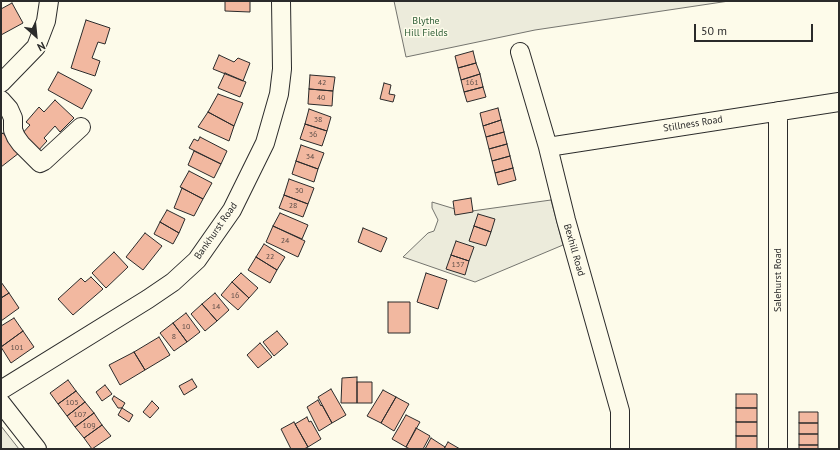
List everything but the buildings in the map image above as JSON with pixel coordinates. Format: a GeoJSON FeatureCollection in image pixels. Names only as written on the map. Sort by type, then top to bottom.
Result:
{"type":"FeatureCollection","features":[{"type":"Feature","properties":{"kind":"street"},"geometry":{"type":"LineString","coordinates":[[1,83],[36,47],[46,21],[49,1]]}},
{"type":"Feature","properties":{"kind":"street","name":"Bankhurst Road"},"geometry":{"type":"LineString","coordinates":[[1,390],[148,300],[173,282],[197,260],[232,210],[265,143],[279,94],[282,69],[281,1]]}},
{"type":"Feature","properties":{"kind":"street","name":"Bexhill Road"},"geometry":{"type":"LineString","coordinates":[[520,52],[548,146],[568,228],[620,411],[620,449]]}},
{"type":"Feature","properties":{"kind":"street"},"geometry":{"type":"LineString","coordinates":[[1,100],[10,109],[13,118],[13,130],[16,136],[21,144],[40,163],[44,162],[81,127]]}},
{"type":"Feature","properties":{"kind":"street","name":"Stillness Road"},"geometry":{"type":"LineString","coordinates":[[548,146],[839,102]]}},
{"type":"Feature","properties":{"kind":"street","name":"Salehurst Road"},"geometry":{"type":"LineString","coordinates":[[778,111],[778,449]]}},
{"type":"Feature","properties":{"kind":"street"},"geometry":{"type":"LineString","coordinates":[[1,403],[37,449]]}},
{"type":"Feature","properties":{"kind":"green space","name":"Blythe Hill Fields"},"geometry":{"type":"Polygon","coordinates":[[[394,1],[729,1],[535,30],[406,57],[394,1]]]}},
{"type":"Feature","properties":{"kind":"green space"},"geometry":{"type":"Polygon","coordinates":[[[551,200],[563,245],[475,282],[403,257],[428,233],[434,231],[438,220],[432,208],[432,202],[465,212],[551,200]]]}},
{"type":"Feature","properties":{"kind":"green space"},"geometry":{"type":"Polygon","coordinates":[[[1,426],[19,449],[1,449],[1,426]]]}}]}
